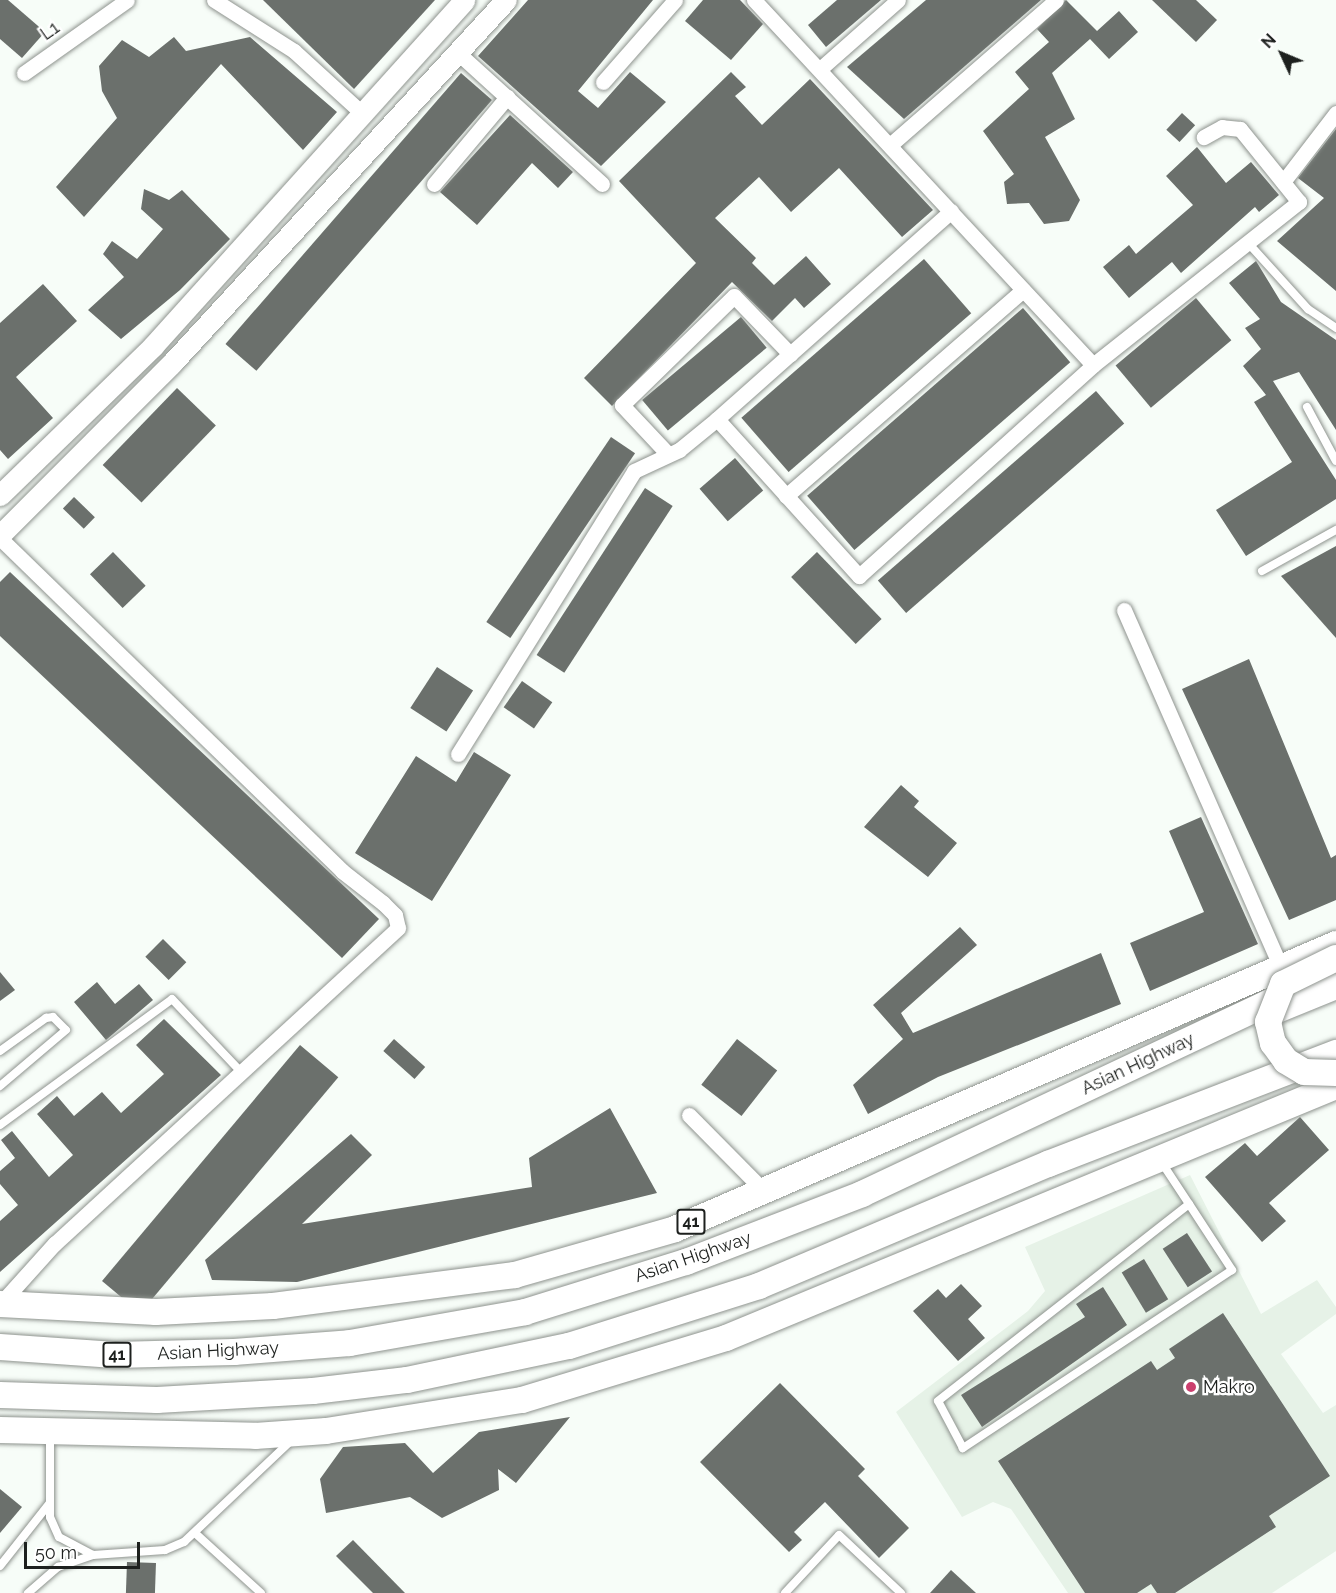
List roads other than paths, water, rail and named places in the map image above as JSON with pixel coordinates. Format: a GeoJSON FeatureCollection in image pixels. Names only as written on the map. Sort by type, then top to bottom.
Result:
{"type":"FeatureCollection","features":[{"type":"Feature","properties":{"kind":"highway","name":"Asian Highway"},"geometry":{"type":"LineString","coordinates":[[0,1304],[156,1312],[261,1306],[515,1275],[675,1229],[1336,944]]}},
{"type":"Feature","properties":{"kind":"highway"},"geometry":{"type":"LineString","coordinates":[[1336,958],[1283,984],[1268,1022],[1273,1043],[1286,1061],[1304,1072],[1336,1073]]}},
{"type":"Feature","properties":{"kind":"highway","name":"Asian Highway"},"geometry":{"type":"LineString","coordinates":[[0,1347],[115,1355],[234,1352],[350,1342],[525,1312],[686,1262],[862,1194],[1336,970]]}},
{"type":"Feature","properties":{"kind":"highway"},"geometry":{"type":"LineString","coordinates":[[1096,1085],[1336,986]]}},
{"type":"Feature","properties":{"kind":"highway"},"geometry":{"type":"LineString","coordinates":[[0,1395],[244,1397],[407,1380],[635,1328],[759,1286],[1336,1051]]}},
{"type":"Feature","properties":{"kind":"highway"},"geometry":{"type":"LineString","coordinates":[[0,1430],[50,1435],[300,1433],[522,1400],[626,1371],[726,1338],[1336,1086]]}},
{"type":"Feature","properties":{"kind":"main road"},"geometry":{"type":"LineString","coordinates":[[0,495],[153,346],[464,0]]}},
{"type":"Feature","properties":{"kind":"main road"},"geometry":{"type":"LineString","coordinates":[[0,536],[172,363],[506,0]]}},
{"type":"Feature","properties":{"kind":"street","name":"L1"},"geometry":{"type":"LineString","coordinates":[[24,73],[127,0]]}},
{"type":"Feature","properties":{"kind":"street"},"geometry":{"type":"LineString","coordinates":[[214,0],[294,51],[363,114]]}},
{"type":"Feature","properties":{"kind":"street"},"geometry":{"type":"LineString","coordinates":[[603,82],[675,0]]}},
{"type":"Feature","properties":{"kind":"street"},"geometry":{"type":"LineString","coordinates":[[754,0],[1093,365]]}},
{"type":"Feature","properties":{"kind":"street"},"geometry":{"type":"LineString","coordinates":[[820,69],[898,0]]}},
{"type":"Feature","properties":{"kind":"street"},"geometry":{"type":"LineString","coordinates":[[890,145],[1056,0]]}},
{"type":"Feature","properties":{"kind":"street"},"geometry":{"type":"LineString","coordinates":[[457,52],[602,184]]}},
{"type":"Feature","properties":{"kind":"street"},"geometry":{"type":"LineString","coordinates":[[434,184],[507,97]]}},
{"type":"Feature","properties":{"kind":"street"},"geometry":{"type":"LineString","coordinates":[[1283,182],[1336,113]]}},
{"type":"Feature","properties":{"kind":"street"},"geometry":{"type":"LineString","coordinates":[[717,419],[859,576],[1093,365],[1249,244],[1299,202],[1240,129],[1222,127],[1204,137]]}},
{"type":"Feature","properties":{"kind":"street"},"geometry":{"type":"LineString","coordinates":[[458,754],[634,471],[667,453],[717,419],[951,211]]}},
{"type":"Feature","properties":{"kind":"street"},"geometry":{"type":"LineString","coordinates":[[786,496],[1023,290]]}},
{"type":"Feature","properties":{"kind":"street"},"geometry":{"type":"LineString","coordinates":[[667,453],[622,405],[734,296],[790,354]]}},
{"type":"Feature","properties":{"kind":"street"},"geometry":{"type":"LineString","coordinates":[[0,536],[342,871],[395,915],[398,928],[388,942],[54,1243],[0,1304]]}},
{"type":"Feature","properties":{"kind":"street"},"geometry":{"type":"LineString","coordinates":[[1124,610],[1281,967]]}},
{"type":"Feature","properties":{"kind":"street"},"geometry":{"type":"LineString","coordinates":[[689,1115],[763,1190]]}},
{"type":"Feature","properties":{"kind":"lane"},"geometry":{"type":"LineString","coordinates":[[1249,244],[1308,309],[1336,328]]}},
{"type":"Feature","properties":{"kind":"lane"},"geometry":{"type":"LineString","coordinates":[[1307,407],[1336,461]]}},
{"type":"Feature","properties":{"kind":"lane"},"geometry":{"type":"LineString","coordinates":[[1262,571],[1336,530]]}},
{"type":"Feature","properties":{"kind":"lane"},"geometry":{"type":"LineString","coordinates":[[0,1125],[172,999],[242,1073]]}},
{"type":"Feature","properties":{"kind":"lane"},"geometry":{"type":"LineString","coordinates":[[0,1051],[46,1018],[53,1017],[66,1030],[0,1086]]}},
{"type":"Feature","properties":{"kind":"lane"},"geometry":{"type":"LineString","coordinates":[[1159,1159],[1189,1204],[1232,1270],[963,1448],[938,1401],[1189,1204]]}},
{"type":"Feature","properties":{"kind":"lane"},"geometry":{"type":"LineString","coordinates":[[28,1593],[58,1567],[93,1555],[165,1550],[195,1533],[300,1433]]}},
{"type":"Feature","properties":{"kind":"lane"},"geometry":{"type":"LineString","coordinates":[[50,1435],[49,1503],[59,1537],[93,1555]]}},
{"type":"Feature","properties":{"kind":"lane"},"geometry":{"type":"LineString","coordinates":[[0,1566],[49,1503]]}},
{"type":"Feature","properties":{"kind":"lane"},"geometry":{"type":"LineString","coordinates":[[195,1533],[261,1593]]}},
{"type":"Feature","properties":{"kind":"lane"},"geometry":{"type":"LineString","coordinates":[[785,1593],[839,1535],[901,1593]]}},
{"type":"Feature","properties":{"kind":"place","name":"Makro"},"geometry":{"type":"Point","coordinates":[1191,1387]}}]}
